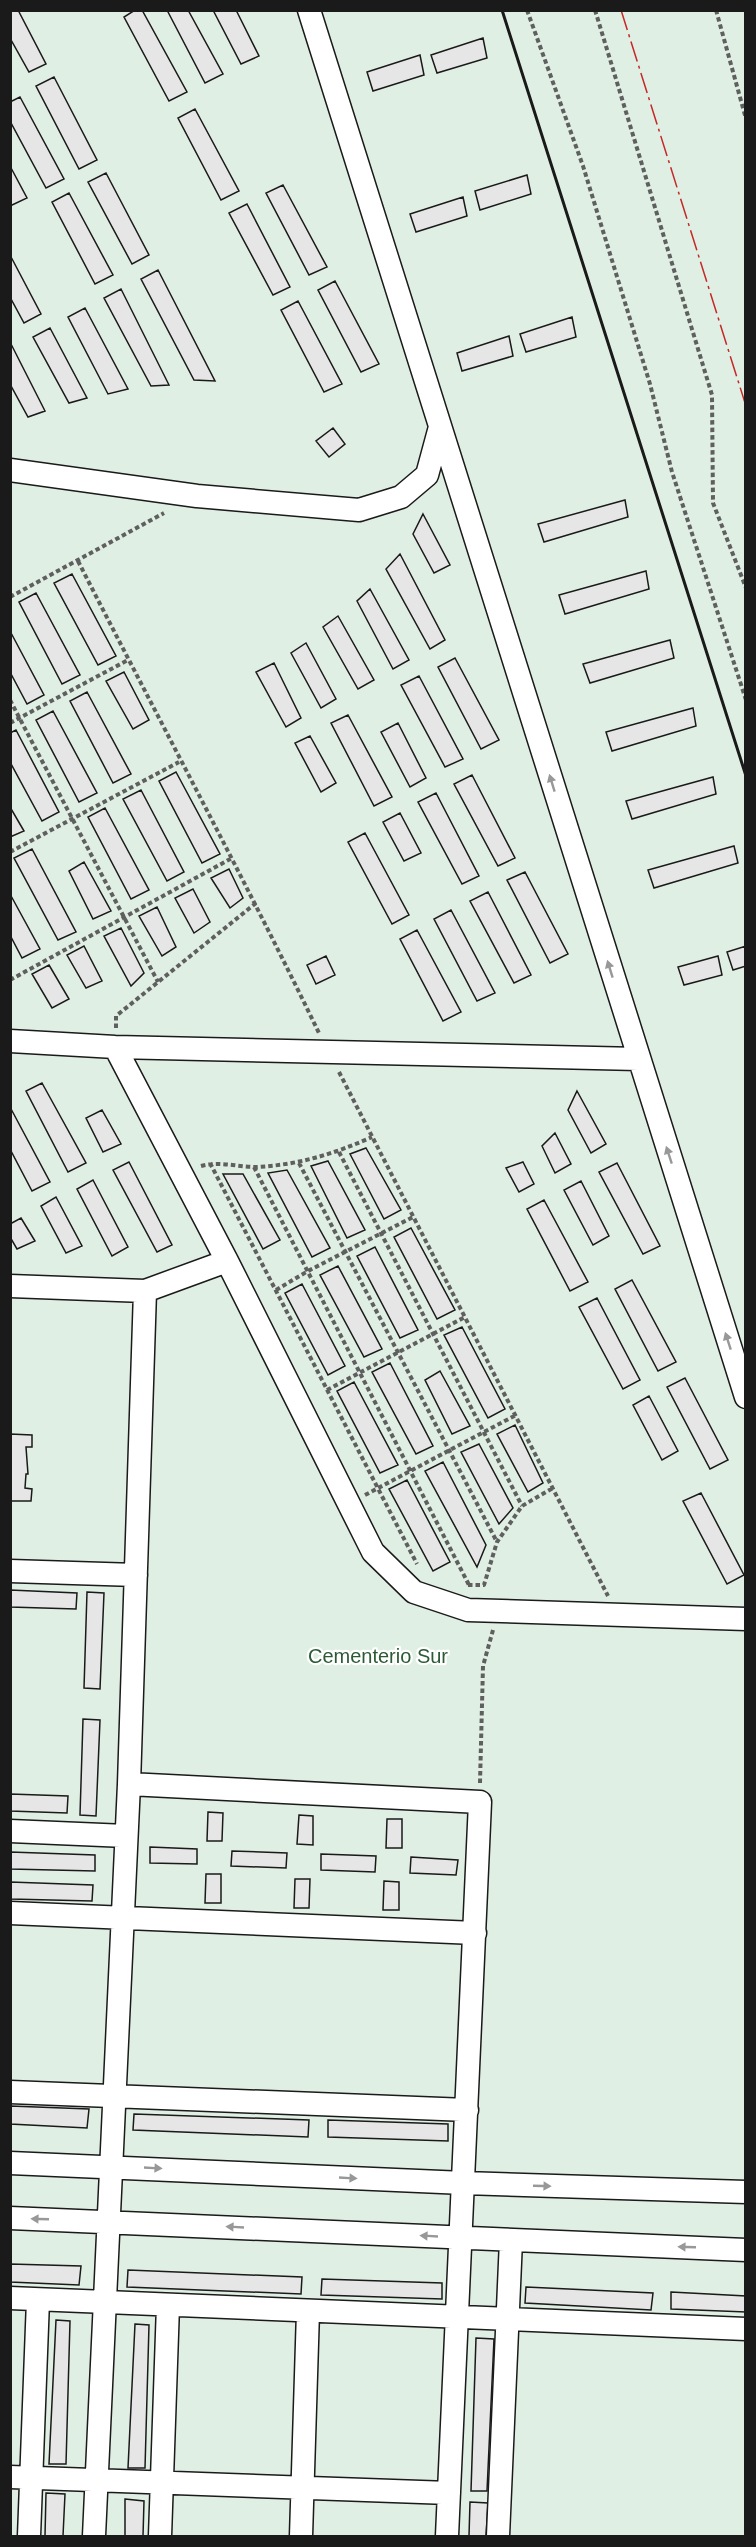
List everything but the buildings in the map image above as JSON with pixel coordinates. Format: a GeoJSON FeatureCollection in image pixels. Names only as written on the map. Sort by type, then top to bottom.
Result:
{"type":"FeatureCollection","features":[{"type":"Feature","properties":{"kind":"lane"},"geometry":{"type":"LineString","coordinates":[[309,10],[746,1397]]}},
{"type":"Feature","properties":{"kind":"lane"},"geometry":{"type":"LineString","coordinates":[[10,470],[197,496],[359,510],[401,497],[427,475],[441,428]]}},
{"type":"Feature","properties":{"kind":"lane"},"geometry":{"type":"LineString","coordinates":[[10,1041],[115,1047],[638,1059]]}},
{"type":"Feature","properties":{"kind":"lane"},"geometry":{"type":"LineString","coordinates":[[115,1047],[227,1261],[373,1552],[414,1592],[468,1610],[746,1619]]}},
{"type":"Feature","properties":{"kind":"lane"},"geometry":{"type":"LineString","coordinates":[[10,1286],[145,1291],[227,1261]]}},
{"type":"Feature","properties":{"kind":"lane"},"geometry":{"type":"LineString","coordinates":[[94,2536],[129,1784],[145,1291]]}},
{"type":"Feature","properties":{"kind":"lane"},"geometry":{"type":"LineString","coordinates":[[10,1571],[136,1575]]}},
{"type":"Feature","properties":{"kind":"lane"},"geometry":{"type":"LineString","coordinates":[[129,1784],[480,1802],[447,2536]]}},
{"type":"Feature","properties":{"kind":"lane"},"geometry":{"type":"LineString","coordinates":[[10,1831],[126,1836]]}},
{"type":"Feature","properties":{"kind":"lane"},"geometry":{"type":"LineString","coordinates":[[10,1913],[475,1933]]}},
{"type":"Feature","properties":{"kind":"lane"},"geometry":{"type":"LineString","coordinates":[[10,2092],[467,2110]]}},
{"type":"Feature","properties":{"kind":"lane"},"geometry":{"type":"LineString","coordinates":[[10,2163],[464,2184],[746,2192]]}},
{"type":"Feature","properties":{"kind":"lane"},"geometry":{"type":"LineString","coordinates":[[10,2218],[746,2250]]}},
{"type":"Feature","properties":{"kind":"lane"},"geometry":{"type":"LineString","coordinates":[[498,2536],[511,2240]]}},
{"type":"Feature","properties":{"kind":"lane"},"geometry":{"type":"LineString","coordinates":[[10,2298],[746,2329]]}},
{"type":"Feature","properties":{"kind":"lane"},"geometry":{"type":"LineString","coordinates":[[29,2536],[21,2477],[38,2300]]}},
{"type":"Feature","properties":{"kind":"lane"},"geometry":{"type":"LineString","coordinates":[[160,2536],[168,2305]]}},
{"type":"Feature","properties":{"kind":"lane"},"geometry":{"type":"LineString","coordinates":[[301,2536],[308,2311]]}},
{"type":"Feature","properties":{"kind":"lane"},"geometry":{"type":"LineString","coordinates":[[21,2477],[449,2493]]}},
{"type":"Feature","properties":{"kind":"path"},"geometry":{"type":"LineString","coordinates":[[527,10],[583,166],[650,384],[672,472],[746,700]]}},
{"type":"Feature","properties":{"kind":"path"},"geometry":{"type":"LineString","coordinates":[[595,10],[712,395],[713,503],[746,588]]}},
{"type":"Feature","properties":{"kind":"path"},"geometry":{"type":"LineString","coordinates":[[716,10],[746,120]]}},
{"type":"Feature","properties":{"kind":"path"},"geometry":{"type":"LineString","coordinates":[[10,597],[167,512]]}},
{"type":"Feature","properties":{"kind":"path"},"geometry":{"type":"LineString","coordinates":[[78,561],[179,761],[256,903],[328,1052],[618,1615]]}},
{"type":"Feature","properties":{"kind":"path"},"geometry":{"type":"LineString","coordinates":[[10,723],[128,660]]}},
{"type":"Feature","properties":{"kind":"path"},"geometry":{"type":"LineString","coordinates":[[10,700],[158,982]]}},
{"type":"Feature","properties":{"kind":"path"},"geometry":{"type":"LineString","coordinates":[[10,852],[179,761]]}},
{"type":"Feature","properties":{"kind":"path"},"geometry":{"type":"LineString","coordinates":[[10,980],[232,858]]}},
{"type":"Feature","properties":{"kind":"path"},"geometry":{"type":"LineString","coordinates":[[115,1047],[116,1016],[256,903]]}},
{"type":"Feature","properties":{"kind":"path"},"geometry":{"type":"LineString","coordinates":[[180,1171],[210,1163],[254,1167],[299,1163],[339,1152],[372,1137]]}},
{"type":"Feature","properties":{"kind":"path"},"geometry":{"type":"LineString","coordinates":[[339,1152],[522,1506]]}},
{"type":"Feature","properties":{"kind":"path"},"geometry":{"type":"LineString","coordinates":[[210,1163],[418,1566]]}},
{"type":"Feature","properties":{"kind":"path"},"geometry":{"type":"LineString","coordinates":[[299,1163],[497,1542]]}},
{"type":"Feature","properties":{"kind":"path"},"geometry":{"type":"LineString","coordinates":[[254,1167],[469,1585]]}},
{"type":"Feature","properties":{"kind":"path"},"geometry":{"type":"LineString","coordinates":[[276,1290],[413,1217]]}},
{"type":"Feature","properties":{"kind":"path"},"geometry":{"type":"LineString","coordinates":[[327,1390],[465,1317]]}},
{"type":"Feature","properties":{"kind":"path"},"geometry":{"type":"LineString","coordinates":[[348,1504],[483,1431],[516,1416]]}},
{"type":"Feature","properties":{"kind":"path"},"geometry":{"type":"LineString","coordinates":[[459,1585],[484,1585],[497,1542],[522,1506],[553,1488]]}},
{"type":"Feature","properties":{"kind":"path"},"geometry":{"type":"LineString","coordinates":[[480,1802],[483,1666],[499,1612]]}},
{"type":"Feature","properties":{"kind":"green space","name":"Cementerio Sur"},"geometry":{"type":"Polygon","coordinates":[[[11,11],[745,11],[745,2536],[11,2536],[11,11]]]}},
{"type":"Feature","properties":{"kind":"wall"},"geometry":{"type":"LineString","coordinates":[[502,10],[746,776]]}},
{"type":"Feature","properties":{"kind":"power"},"geometry":{"type":"LineString","coordinates":[[621,10],[746,406]]}}]}
